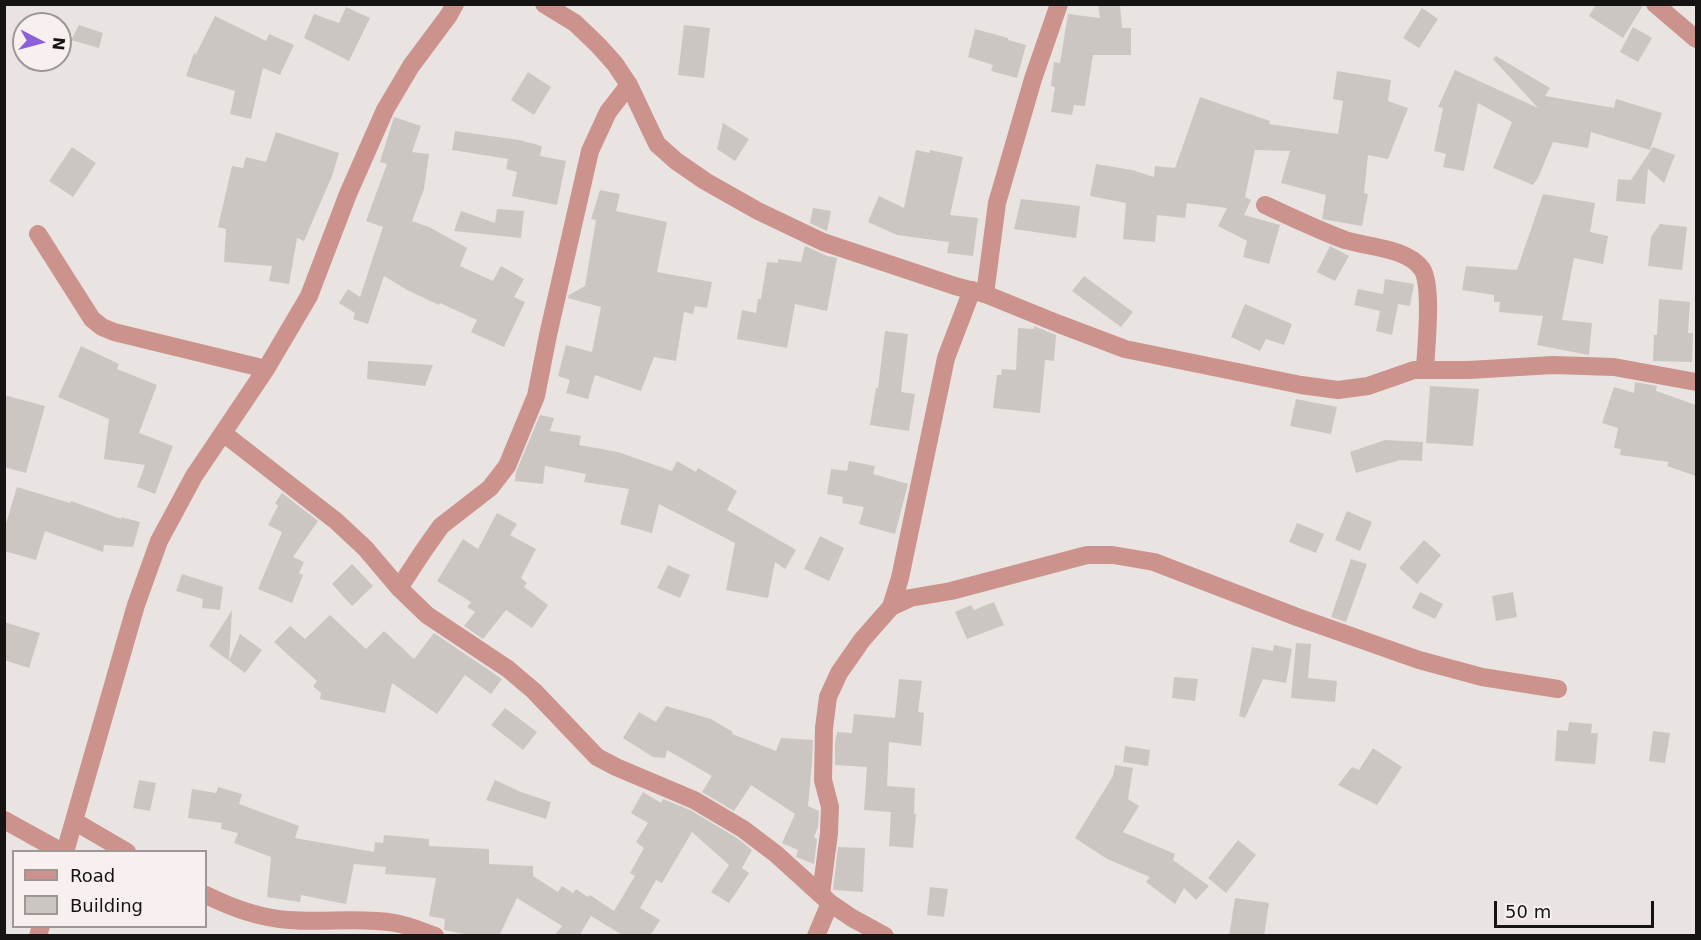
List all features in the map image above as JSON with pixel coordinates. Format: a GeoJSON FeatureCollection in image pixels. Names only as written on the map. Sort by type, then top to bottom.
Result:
{"type":"FeatureCollection","features":[{"type":"Feature","properties":{"kind":"street"},"geometry":{"type":"LineString","coordinates":[[64,850],[136,605],[159,542],[194,477],[266,369],[309,296],[348,194],[385,110],[411,66],[455,4]]}},
{"type":"Feature","properties":{"kind":"street"},"geometry":{"type":"LineString","coordinates":[[544,4],[575,23],[615,64],[629,85],[657,144],[676,161],[705,181],[758,212],[823,242],[979,292],[1125,349],[1301,385],[1338,390],[1368,386],[1414,370],[1469,370],[1553,365],[1614,367],[1696,382]]}},
{"type":"Feature","properties":{"kind":"street"},"geometry":{"type":"LineString","coordinates":[[816,936],[826,899],[830,807],[823,780],[824,728],[828,697],[838,673],[891,606],[900,578],[946,358],[979,292],[997,203],[1033,79],[1059,4]]}},
{"type":"Feature","properties":{"kind":"street"},"geometry":{"type":"LineString","coordinates":[[1658,5],[1696,39]]}},
{"type":"Feature","properties":{"kind":"street"},"geometry":{"type":"LineString","coordinates":[[399,588],[441,526],[490,488],[507,466],[536,396],[590,151],[608,112],[629,85]]}},
{"type":"Feature","properties":{"kind":"street"},"geometry":{"type":"LineString","coordinates":[[1265,205],[1347,240],[1393,251],[1415,261],[1423,269],[1427,281],[1428,306],[1425,369]]}},
{"type":"Feature","properties":{"kind":"street"},"geometry":{"type":"LineString","coordinates":[[38,234],[92,319],[102,327],[114,332],[266,369]]}},
{"type":"Feature","properties":{"kind":"street"},"geometry":{"type":"LineString","coordinates":[[223,433],[336,520],[427,615],[508,669],[534,691],[597,757],[694,800],[743,829],[776,854],[826,899],[852,918],[885,936]]}},
{"type":"Feature","properties":{"kind":"street"},"geometry":{"type":"LineString","coordinates":[[891,606],[910,598],[951,591],[1087,555],[1113,555],[1154,562],[1297,617],[1419,660],[1482,677],[1558,689]]}},
{"type":"Feature","properties":{"kind":"street"},"geometry":{"type":"LineString","coordinates":[[4,820],[59,850]]}},
{"type":"Feature","properties":{"kind":"street"},"geometry":{"type":"LineString","coordinates":[[74,821],[124,850]]}},
{"type":"Feature","properties":{"kind":"street"},"geometry":{"type":"LineString","coordinates":[[207,896],[234,909],[257,915],[289,920],[370,920],[397,923],[435,936]]}},
{"type":"Feature","properties":{"kind":"building"},"geometry":{"type":"Polygon","coordinates":[[[1098,4],[1120,4],[1122,28],[1131,28],[1131,55],[1093,55],[1085,106],[1074,105],[1072,115],[1051,112],[1055,87],[1051,86],[1054,62],[1060,63],[1068,14],[1100,18],[1098,4]]]}},
{"type":"Feature","properties":{"kind":"building"},"geometry":{"type":"Polygon","coordinates":[[[1596,4],[1644,4],[1623,38],[1589,16],[1596,4]]]}},
{"type":"Feature","properties":{"kind":"building"},"geometry":{"type":"Polygon","coordinates":[[[346,7],[370,18],[349,61],[304,38],[314,14],[339,23],[346,7]]]}},
{"type":"Feature","properties":{"kind":"building"},"geometry":{"type":"Polygon","coordinates":[[[1422,8],[1438,19],[1419,48],[1403,38],[1422,8]]]}},
{"type":"Feature","properties":{"kind":"building"},"geometry":{"type":"Polygon","coordinates":[[[215,16],[266,41],[269,34],[294,45],[280,75],[263,68],[251,119],[230,114],[235,91],[186,76],[194,53],[196,54],[215,16]]]}},
{"type":"Feature","properties":{"kind":"building"},"geometry":{"type":"Polygon","coordinates":[[[79,25],[103,33],[99,48],[72,40],[79,25]]]}},
{"type":"Feature","properties":{"kind":"building"},"geometry":{"type":"Polygon","coordinates":[[[684,25],[710,28],[704,78],[678,75],[684,25]]]}},
{"type":"Feature","properties":{"kind":"building"},"geometry":{"type":"Polygon","coordinates":[[[1633,27],[1652,38],[1638,62],[1620,52],[1633,27]]]}},
{"type":"Feature","properties":{"kind":"building"},"geometry":{"type":"Polygon","coordinates":[[[975,29],[1026,45],[1017,78],[991,71],[993,65],[968,57],[975,29]]]}},
{"type":"Feature","properties":{"kind":"building"},"geometry":{"type":"Polygon","coordinates":[[[1496,56],[1550,88],[1545,96],[1614,108],[1616,99],[1662,113],[1650,150],[1591,132],[1588,148],[1553,142],[1533,185],[1493,168],[1512,122],[1478,103],[1464,171],[1443,167],[1446,154],[1434,151],[1443,108],[1438,107],[1455,70],[1538,108],[1493,59],[1496,56]]]}},
{"type":"Feature","properties":{"kind":"building"},"geometry":{"type":"Polygon","coordinates":[[[1337,71],[1391,80],[1388,101],[1408,108],[1388,159],[1368,155],[1364,193],[1368,194],[1362,226],[1322,219],[1326,195],[1281,183],[1290,151],[1255,150],[1245,197],[1251,200],[1244,215],[1280,225],[1269,264],[1243,257],[1247,241],[1218,226],[1227,208],[1187,203],[1185,218],[1157,215],[1155,242],[1123,239],[1126,203],[1090,196],[1096,164],[1132,170],[1154,177],[1155,166],[1175,168],[1200,97],[1270,121],[1269,124],[1338,134],[1343,101],[1333,99],[1337,71]]]}},
{"type":"Feature","properties":{"kind":"building"},"geometry":{"type":"Polygon","coordinates":[[[528,72],[551,87],[534,115],[511,100],[528,72]]]}},
{"type":"Feature","properties":{"kind":"building"},"geometry":{"type":"Polygon","coordinates":[[[394,117],[421,126],[412,152],[429,154],[424,189],[412,221],[429,227],[467,248],[460,266],[493,281],[501,266],[524,279],[514,297],[525,302],[504,347],[471,332],[477,320],[407,290],[384,276],[368,324],[353,319],[355,313],[339,303],[348,289],[360,297],[383,227],[366,221],[387,164],[380,162],[394,117]]]}},
{"type":"Feature","properties":{"kind":"building"},"geometry":{"type":"Polygon","coordinates":[[[723,123],[749,139],[735,161],[717,149],[723,123]]]}},
{"type":"Feature","properties":{"kind":"building"},"geometry":{"type":"Polygon","coordinates":[[[455,131],[519,140],[542,146],[540,156],[566,161],[557,205],[512,196],[517,172],[506,169],[508,159],[452,150],[455,131]]]}},
{"type":"Feature","properties":{"kind":"building"},"geometry":{"type":"Polygon","coordinates":[[[276,132],[339,153],[332,176],[304,241],[297,238],[289,284],[269,281],[272,266],[224,262],[226,229],[218,227],[232,166],[243,168],[246,157],[266,162],[276,132]]]}},
{"type":"Feature","properties":{"kind":"building"},"geometry":{"type":"Polygon","coordinates":[[[72,147],[96,163],[73,197],[49,181],[72,147]]]}},
{"type":"Feature","properties":{"kind":"building"},"geometry":{"type":"Polygon","coordinates":[[[1653,147],[1675,155],[1664,183],[1648,169],[1645,204],[1616,201],[1618,179],[1631,180],[1653,147]]]}},
{"type":"Feature","properties":{"kind":"building"},"geometry":{"type":"Polygon","coordinates":[[[916,150],[930,153],[930,150],[963,157],[950,215],[978,218],[973,256],[947,253],[949,242],[897,235],[868,222],[879,196],[904,208],[916,150]]]}},
{"type":"Feature","properties":{"kind":"building"},"geometry":{"type":"Polygon","coordinates":[[[600,190],[620,194],[616,211],[667,222],[657,272],[712,282],[707,308],[695,306],[693,314],[684,312],[676,361],[654,357],[641,391],[595,375],[588,399],[566,393],[570,380],[558,376],[566,345],[592,352],[601,307],[568,298],[569,295],[585,286],[596,220],[591,219],[600,190]]]}},
{"type":"Feature","properties":{"kind":"building"},"geometry":{"type":"Polygon","coordinates":[[[1543,194],[1595,203],[1590,232],[1608,236],[1603,264],[1574,258],[1562,320],[1592,323],[1589,355],[1537,345],[1543,316],[1499,312],[1500,302],[1494,302],[1494,295],[1462,290],[1466,266],[1517,270],[1543,194]]]}},
{"type":"Feature","properties":{"kind":"building"},"geometry":{"type":"Polygon","coordinates":[[[1021,199],[1080,206],[1076,238],[1014,229],[1021,199]]]}},
{"type":"Feature","properties":{"kind":"building"},"geometry":{"type":"Polygon","coordinates":[[[813,208],[831,211],[827,231],[810,223],[813,208]]]}},
{"type":"Feature","properties":{"kind":"building"},"geometry":{"type":"Polygon","coordinates":[[[497,209],[524,211],[521,238],[454,231],[461,211],[495,223],[497,209]]]}},
{"type":"Feature","properties":{"kind":"building"},"geometry":{"type":"Polygon","coordinates":[[[1660,224],[1687,227],[1682,270],[1648,266],[1651,237],[1660,224]]]}},
{"type":"Feature","properties":{"kind":"building"},"geometry":{"type":"Polygon","coordinates":[[[805,246],[837,258],[827,311],[795,304],[787,348],[737,339],[742,310],[756,313],[758,299],[761,299],[767,262],[778,263],[778,259],[801,262],[805,246]]]}},
{"type":"Feature","properties":{"kind":"building"},"geometry":{"type":"Polygon","coordinates":[[[1330,246],[1349,256],[1335,281],[1317,272],[1330,246]]]}},
{"type":"Feature","properties":{"kind":"building"},"geometry":{"type":"Polygon","coordinates":[[[1084,276],[1133,312],[1121,327],[1072,291],[1084,276]]]}},
{"type":"Feature","properties":{"kind":"building"},"geometry":{"type":"Polygon","coordinates":[[[1385,279],[1414,284],[1410,306],[1398,304],[1392,335],[1376,331],[1380,311],[1354,305],[1358,289],[1383,294],[1385,279]]]}},
{"type":"Feature","properties":{"kind":"building"},"geometry":{"type":"Polygon","coordinates":[[[1659,299],[1690,302],[1688,333],[1693,333],[1692,362],[1653,361],[1659,299]]]}},
{"type":"Feature","properties":{"kind":"building"},"geometry":{"type":"Polygon","coordinates":[[[1245,304],[1292,324],[1284,345],[1266,339],[1260,351],[1231,337],[1245,304]]]}},
{"type":"Feature","properties":{"kind":"building"},"geometry":{"type":"Polygon","coordinates":[[[1034,326],[1056,335],[1054,361],[1045,360],[1040,413],[993,408],[997,375],[1001,375],[1002,369],[1016,370],[1018,328],[1034,329],[1034,326]]]}},
{"type":"Feature","properties":{"kind":"building"},"geometry":{"type":"Polygon","coordinates":[[[885,331],[908,334],[901,392],[915,394],[909,431],[870,425],[876,388],[878,388],[885,331]]]}},
{"type":"Feature","properties":{"kind":"building"},"geometry":{"type":"Polygon","coordinates":[[[81,346],[119,364],[117,369],[157,385],[139,433],[173,446],[155,494],[137,487],[145,465],[104,459],[109,419],[58,397],[81,346]]]}},
{"type":"Feature","properties":{"kind":"building"},"geometry":{"type":"Polygon","coordinates":[[[368,361],[433,365],[425,386],[367,379],[368,361]]]}},
{"type":"Feature","properties":{"kind":"building"},"geometry":{"type":"Polygon","coordinates":[[[1635,382],[1657,386],[1656,391],[1696,405],[1696,476],[1667,466],[1669,462],[1620,455],[1621,449],[1614,448],[1618,428],[1602,423],[1614,387],[1634,393],[1635,382]]]}},
{"type":"Feature","properties":{"kind":"building"},"geometry":{"type":"Polygon","coordinates":[[[1430,386],[1479,389],[1473,446],[1426,443],[1430,386]]]}},
{"type":"Feature","properties":{"kind":"building"},"geometry":{"type":"Polygon","coordinates":[[[4,395],[45,406],[26,473],[4,467],[4,395]]]}},
{"type":"Feature","properties":{"kind":"building"},"geometry":{"type":"Polygon","coordinates":[[[1296,399],[1337,407],[1331,434],[1290,426],[1296,399]]]}},
{"type":"Feature","properties":{"kind":"building"},"geometry":{"type":"Polygon","coordinates":[[[540,415],[554,418],[550,431],[581,436],[579,445],[618,452],[672,471],[677,461],[696,472],[698,468],[737,491],[727,510],[796,550],[785,569],[775,562],[768,598],[726,590],[735,543],[659,504],[652,533],[620,524],[629,489],[584,482],[586,474],[545,466],[543,484],[515,481],[516,472],[540,415]]]}},
{"type":"Feature","properties":{"kind":"building"},"geometry":{"type":"Polygon","coordinates":[[[1385,440],[1423,442],[1422,461],[1400,460],[1356,473],[1350,452],[1385,440]]]}},
{"type":"Feature","properties":{"kind":"building"},"geometry":{"type":"Polygon","coordinates":[[[849,461],[875,466],[873,474],[908,484],[895,534],[859,524],[864,507],[842,503],[843,497],[827,494],[831,469],[847,471],[849,461]]]}},
{"type":"Feature","properties":{"kind":"building"},"geometry":{"type":"Polygon","coordinates":[[[17,487],[70,503],[71,501],[121,519],[121,517],[140,522],[133,547],[104,545],[103,552],[45,531],[36,560],[4,551],[4,530],[17,487]]]}},
{"type":"Feature","properties":{"kind":"building"},"geometry":{"type":"Polygon","coordinates":[[[282,493],[318,521],[293,557],[304,562],[299,573],[303,575],[292,603],[258,589],[282,532],[268,525],[278,506],[275,503],[282,493]]]}},
{"type":"Feature","properties":{"kind":"building"},"geometry":{"type":"Polygon","coordinates":[[[1347,511],[1372,522],[1360,551],[1335,540],[1347,511]]]}},
{"type":"Feature","properties":{"kind":"building"},"geometry":{"type":"Polygon","coordinates":[[[497,513],[517,524],[510,535],[536,549],[521,578],[527,583],[524,587],[548,605],[532,628],[506,610],[483,639],[464,626],[475,612],[467,607],[471,602],[437,581],[463,539],[478,549],[497,513]]]}},
{"type":"Feature","properties":{"kind":"building"},"geometry":{"type":"Polygon","coordinates":[[[1297,523],[1324,534],[1316,553],[1289,542],[1297,523]]]}},
{"type":"Feature","properties":{"kind":"building"},"geometry":{"type":"Polygon","coordinates":[[[820,536],[844,548],[829,581],[804,569],[820,536]]]}},
{"type":"Feature","properties":{"kind":"building"},"geometry":{"type":"Polygon","coordinates":[[[1424,540],[1441,555],[1417,584],[1399,568],[1424,540]]]}},
{"type":"Feature","properties":{"kind":"building"},"geometry":{"type":"Polygon","coordinates":[[[1351,559],[1367,564],[1346,622],[1331,617],[1351,559]]]}},
{"type":"Feature","properties":{"kind":"building"},"geometry":{"type":"Polygon","coordinates":[[[352,564],[373,586],[352,606],[332,584],[352,564]]]}},
{"type":"Feature","properties":{"kind":"building"},"geometry":{"type":"Polygon","coordinates":[[[668,565],[690,575],[680,598],[657,588],[668,565]]]}},
{"type":"Feature","properties":{"kind":"building"},"geometry":{"type":"Polygon","coordinates":[[[182,574],[223,587],[220,610],[202,608],[203,599],[176,591],[182,574]]]}},
{"type":"Feature","properties":{"kind":"building"},"geometry":{"type":"Polygon","coordinates":[[[1420,592],[1443,604],[1435,619],[1412,608],[1420,592]]]}},
{"type":"Feature","properties":{"kind":"building"},"geometry":{"type":"Polygon","coordinates":[[[1513,592],[1517,617],[1496,621],[1492,596],[1513,592]]]}},
{"type":"Feature","properties":{"kind":"building"},"geometry":{"type":"Polygon","coordinates":[[[994,602],[1004,625],[967,639],[955,612],[971,605],[974,610],[994,602]]]}},
{"type":"Feature","properties":{"kind":"building"},"geometry":{"type":"Polygon","coordinates":[[[232,610],[229,661],[209,646],[232,610]]]}},
{"type":"Feature","properties":{"kind":"building"},"geometry":{"type":"Polygon","coordinates":[[[330,615],[366,649],[384,631],[414,659],[434,633],[502,679],[491,694],[465,675],[437,714],[392,683],[385,713],[320,699],[321,693],[313,686],[317,681],[274,642],[290,626],[305,639],[330,615]]]}},
{"type":"Feature","properties":{"kind":"building"},"geometry":{"type":"Polygon","coordinates":[[[4,622],[40,633],[29,668],[4,660],[4,622]]]}},
{"type":"Feature","properties":{"kind":"building"},"geometry":{"type":"Polygon","coordinates":[[[240,634],[262,650],[245,673],[229,661],[240,634]]]}},
{"type":"Feature","properties":{"kind":"building"},"geometry":{"type":"Polygon","coordinates":[[[1296,643],[1311,644],[1308,678],[1337,681],[1335,702],[1291,698],[1296,643]]]}},
{"type":"Feature","properties":{"kind":"building"},"geometry":{"type":"Polygon","coordinates":[[[1274,645],[1292,649],[1286,683],[1263,679],[1245,718],[1239,716],[1252,647],[1273,651],[1274,645]]]}},
{"type":"Feature","properties":{"kind":"building"},"geometry":{"type":"Polygon","coordinates":[[[1174,677],[1198,679],[1195,701],[1172,698],[1174,677]]]}},
{"type":"Feature","properties":{"kind":"building"},"geometry":{"type":"Polygon","coordinates":[[[899,679],[922,681],[918,712],[924,713],[921,746],[889,742],[887,786],[915,788],[914,814],[916,814],[913,848],[889,846],[891,812],[864,810],[867,767],[835,765],[837,732],[852,733],[854,714],[895,718],[899,679]]]}},
{"type":"Feature","properties":{"kind":"building"},"geometry":{"type":"Polygon","coordinates":[[[666,706],[711,719],[733,732],[732,734],[776,751],[781,738],[813,740],[808,806],[819,811],[818,827],[814,837],[817,839],[814,864],[796,857],[798,850],[782,843],[795,814],[751,785],[734,811],[702,792],[712,776],[667,750],[665,758],[653,757],[623,738],[639,712],[656,722],[666,706]]]}},
{"type":"Feature","properties":{"kind":"building"},"geometry":{"type":"Polygon","coordinates":[[[505,708],[537,732],[523,750],[491,725],[505,708]]]}},
{"type":"Feature","properties":{"kind":"building"},"geometry":{"type":"Polygon","coordinates":[[[1569,722],[1592,724],[1591,733],[1598,733],[1595,764],[1555,761],[1557,730],[1568,731],[1569,722]]]}},
{"type":"Feature","properties":{"kind":"building"},"geometry":{"type":"Polygon","coordinates":[[[1653,731],[1670,733],[1665,763],[1649,761],[1653,731]]]}},
{"type":"Feature","properties":{"kind":"building"},"geometry":{"type":"Polygon","coordinates":[[[1125,746],[1150,750],[1148,766],[1123,762],[1125,746]]]}},
{"type":"Feature","properties":{"kind":"building"},"geometry":{"type":"Polygon","coordinates":[[[1373,748],[1402,767],[1377,805],[1338,785],[1352,767],[1359,770],[1373,748]]]}},
{"type":"Feature","properties":{"kind":"building"},"geometry":{"type":"Polygon","coordinates":[[[1115,765],[1133,768],[1128,799],[1139,806],[1123,832],[1175,854],[1173,860],[1209,886],[1196,900],[1184,888],[1175,904],[1146,882],[1150,877],[1107,859],[1075,838],[1113,776],[1115,765]]]}},
{"type":"Feature","properties":{"kind":"building"},"geometry":{"type":"Polygon","coordinates":[[[139,780],[156,783],[150,811],[133,808],[139,780]]]}},
{"type":"Feature","properties":{"kind":"building"},"geometry":{"type":"Polygon","coordinates":[[[495,780],[551,802],[546,819],[486,800],[495,780]]]}},
{"type":"Feature","properties":{"kind":"building"},"geometry":{"type":"Polygon","coordinates":[[[218,787],[242,794],[239,804],[299,826],[295,838],[374,852],[375,842],[383,843],[384,835],[429,839],[429,846],[489,849],[489,864],[533,866],[533,876],[558,892],[562,886],[573,893],[576,889],[588,897],[590,895],[614,911],[635,876],[630,873],[644,848],[636,842],[648,823],[631,813],[643,792],[661,803],[663,799],[690,810],[737,838],[752,850],[742,868],[749,873],[729,903],[711,892],[729,865],[692,832],[662,883],[656,880],[640,908],[660,920],[650,936],[624,936],[591,916],[579,936],[554,936],[562,926],[517,898],[499,936],[474,936],[444,930],[445,919],[429,916],[436,878],[385,874],[386,867],[354,864],[346,904],[301,895],[300,902],[267,897],[271,857],[234,843],[238,833],[221,829],[222,823],[188,818],[192,789],[216,793],[218,787]]]}},
{"type":"Feature","properties":{"kind":"building"},"geometry":{"type":"Polygon","coordinates":[[[1238,840],[1256,855],[1226,893],[1208,878],[1238,840]]]}},
{"type":"Feature","properties":{"kind":"building"},"geometry":{"type":"Polygon","coordinates":[[[838,847],[865,848],[863,892],[833,890],[838,847]]]}},
{"type":"Feature","properties":{"kind":"building"},"geometry":{"type":"Polygon","coordinates":[[[930,887],[948,889],[944,917],[927,915],[930,887]]]}},
{"type":"Feature","properties":{"kind":"building"},"geometry":{"type":"Polygon","coordinates":[[[1235,898],[1269,903],[1264,936],[1229,936],[1235,898]]]}}]}
